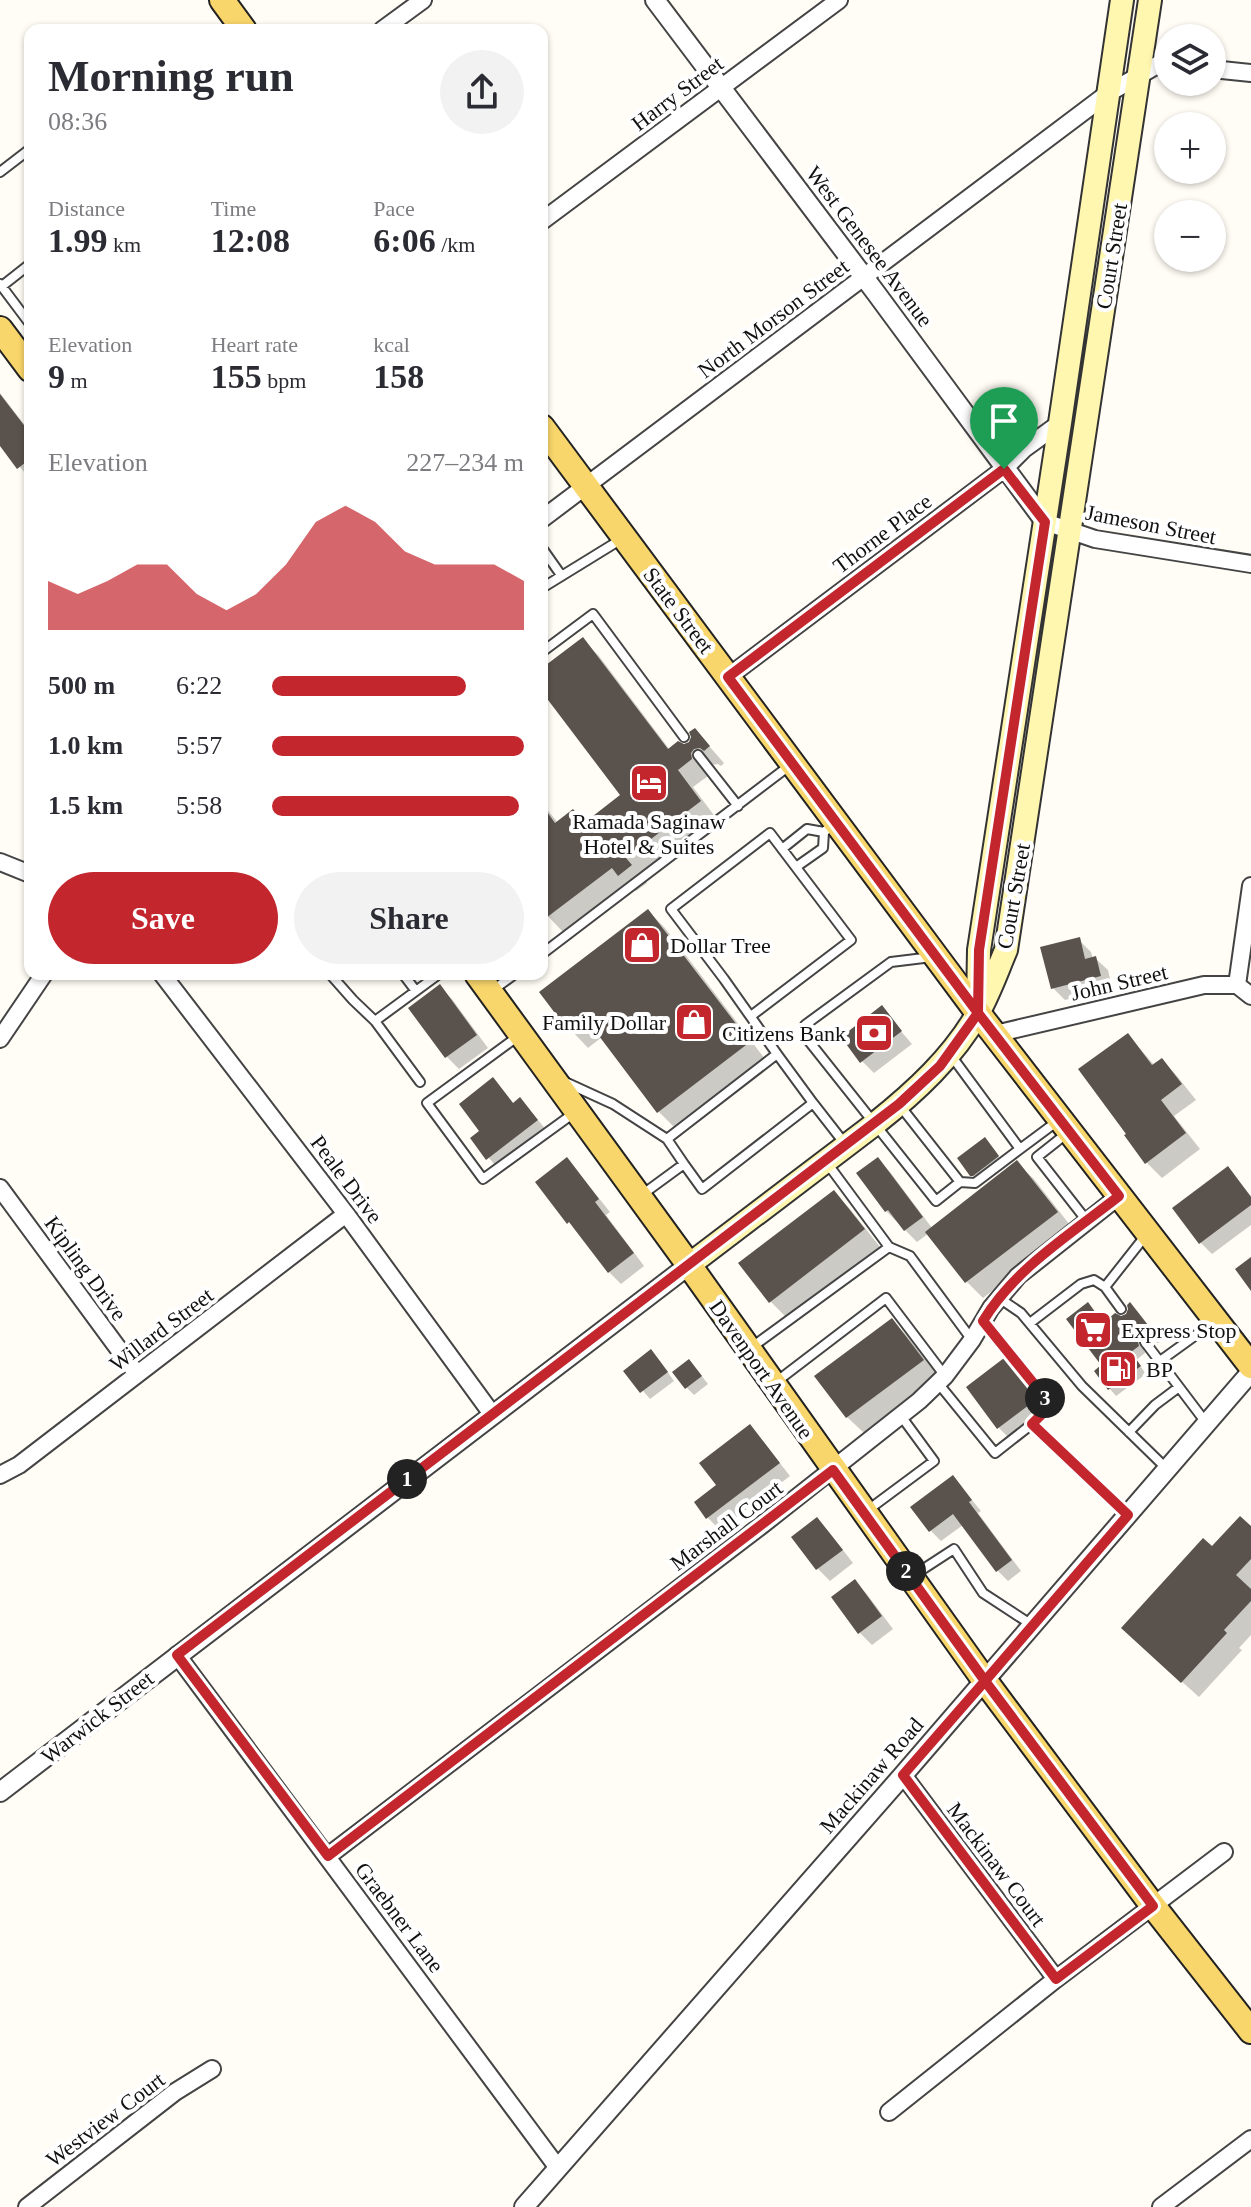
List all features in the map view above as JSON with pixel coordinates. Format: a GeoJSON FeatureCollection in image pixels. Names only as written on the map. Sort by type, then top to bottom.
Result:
{"type":"FeatureCollection","features":[{"type":"Feature","properties":{"kind":"main road"},"geometry":{"type":"LineString","coordinates":[[222,0],[240,24]]}},
{"type":"Feature","properties":{"kind":"main road","name":"Court Street"},"geometry":{"type":"LineString","coordinates":[[978,1013],[979,950],[1122,0]]}},
{"type":"Feature","properties":{"kind":"main road","name":"Court Street"},"geometry":{"type":"LineString","coordinates":[[978,1013],[1006,950],[1150,0]]}},
{"type":"Feature","properties":{"kind":"main road"},"geometry":{"type":"LineString","coordinates":[[2,335],[24,362]]}},
{"type":"Feature","properties":{"kind":"main road","name":"State Street"},"geometry":{"type":"LineString","coordinates":[[548,435],[793,763],[830,827],[937,957],[1251,1366]]}},
{"type":"Feature","properties":{"kind":"main road","name":"Davenport Avenue"},"geometry":{"type":"LineString","coordinates":[[484,983],[985,1681],[1251,2031]]}},
{"type":"Feature","properties":{"kind":"main road","name":"Warwick Street"},"geometry":{"type":"LineString","coordinates":[[689,1265],[899,1104],[940,1066],[978,1013]]}},
{"type":"Feature","properties":{"kind":"street"},"geometry":{"type":"LineString","coordinates":[[390,24],[423,0]]}},
{"type":"Feature","properties":{"kind":"street","name":"West Genesee Avenue"},"geometry":{"type":"LineString","coordinates":[[655,0],[1045,522]]}},
{"type":"Feature","properties":{"kind":"street","name":"Harry Street"},"geometry":{"type":"LineString","coordinates":[[548,217],[839,0]]}},
{"type":"Feature","properties":{"kind":"street","name":"North Morson Street"},"geometry":{"type":"LineString","coordinates":[[548,514],[1107,94],[1154,66]]}},
{"type":"Feature","properties":{"kind":"street"},"geometry":{"type":"LineString","coordinates":[[1226,70],[1251,73]]}},
{"type":"Feature","properties":{"kind":"street","name":"Thorne Place"},"geometry":{"type":"LineString","coordinates":[[728,677],[1004,469],[1024,449],[1060,423]]}},
{"type":"Feature","properties":{"kind":"street","name":"Jameson Street"},"geometry":{"type":"LineString","coordinates":[[1045,522],[1095,539],[1251,564]]}},
{"type":"Feature","properties":{"kind":"street"},"geometry":{"type":"LineString","coordinates":[[0,862],[24,872]]}},
{"type":"Feature","properties":{"kind":"street"},"geometry":{"type":"LineString","coordinates":[[1251,886],[1237,985],[1251,996]]}},
{"type":"Feature","properties":{"kind":"street"},"geometry":{"type":"LineString","coordinates":[[0,1039],[40,980]]}},
{"type":"Feature","properties":{"kind":"street","name":"Peale Drive"},"geometry":{"type":"LineString","coordinates":[[167,980],[346,1214],[492,1414]]}},
{"type":"Feature","properties":{"kind":"street","name":"John Street"},"geometry":{"type":"LineString","coordinates":[[995,1034],[1204,985],[1237,985]]}},
{"type":"Feature","properties":{"kind":"street","name":"Kipling Drive"},"geometry":{"type":"LineString","coordinates":[[0,1188],[137,1374]]}},
{"type":"Feature","properties":{"kind":"street","name":"Marshall Court"},"geometry":{"type":"LineString","coordinates":[[328,1856],[901,1416],[942,1379],[1018,1276],[1119,1196]]}},
{"type":"Feature","properties":{"kind":"street","name":"Willard Street"},"geometry":{"type":"LineString","coordinates":[[0,1475],[19,1465],[346,1214]]}},
{"type":"Feature","properties":{"kind":"street","name":"Warwick Street"},"geometry":{"type":"LineString","coordinates":[[0,1792],[689,1265]]}},
{"type":"Feature","properties":{"kind":"street","name":"Mackinaw Road"},"geometry":{"type":"LineString","coordinates":[[524,2207],[1251,1372]]}},
{"type":"Feature","properties":{"kind":"street","name":"Graebner Lane"},"geometry":{"type":"LineString","coordinates":[[177,1655],[558,2168]]}},
{"type":"Feature","properties":{"kind":"street","name":"Mackinaw Court"},"geometry":{"type":"LineString","coordinates":[[903,1775],[1056,1979]]}},
{"type":"Feature","properties":{"kind":"street"},"geometry":{"type":"LineString","coordinates":[[889,2112],[1056,1979],[1224,1852]]}},
{"type":"Feature","properties":{"kind":"street","name":"Westview Court"},"geometry":{"type":"LineString","coordinates":[[27,2207],[175,2092],[212,2069]]}},
{"type":"Feature","properties":{"kind":"street"},"geometry":{"type":"LineString","coordinates":[[1161,2207],[1251,2139]]}},
{"type":"Feature","properties":{"kind":"lane"},"geometry":{"type":"LineString","coordinates":[[0,172],[24,154]]}},
{"type":"Feature","properties":{"kind":"lane"},"geometry":{"type":"LineString","coordinates":[[24,268],[1,285],[24,316]]}},
{"type":"Feature","properties":{"kind":"lane"},"geometry":{"type":"LineString","coordinates":[[548,584],[624,537]]}},
{"type":"Feature","properties":{"kind":"lane"},"geometry":{"type":"LineString","coordinates":[[548,557],[561,575]]}},
{"type":"Feature","properties":{"kind":"lane"},"geometry":{"type":"LineString","coordinates":[[548,648],[593,614],[684,737]]}},
{"type":"Feature","properties":{"kind":"lane"},"geometry":{"type":"LineString","coordinates":[[698,755],[738,806]]}},
{"type":"Feature","properties":{"kind":"lane"},"geometry":{"type":"LineString","coordinates":[[548,949],[793,763]]}},
{"type":"Feature","properties":{"kind":"lane"},"geometry":{"type":"LineString","coordinates":[[782,849],[807,829],[830,827],[823,848],[796,867]]}},
{"type":"Feature","properties":{"kind":"lane"},"geometry":{"type":"LineString","coordinates":[[751,1016],[851,940],[770,833],[671,909],[846,1145]]}},
{"type":"Feature","properties":{"kind":"lane"},"geometry":{"type":"LineString","coordinates":[[937,957],[891,962],[805,1025],[808,1040],[936,1201],[960,1182],[975,1183],[1020,1149],[1065,1125]]}},
{"type":"Feature","properties":{"kind":"lane"},"geometry":{"type":"LineString","coordinates":[[335,980],[375,1021],[420,1082]]}},
{"type":"Feature","properties":{"kind":"lane"},"geometry":{"type":"LineString","coordinates":[[408,980],[416,991]]}},
{"type":"Feature","properties":{"kind":"lane"},"geometry":{"type":"LineString","coordinates":[[375,1021],[431,980]]}},
{"type":"Feature","properties":{"kind":"lane"},"geometry":{"type":"LineString","coordinates":[[521,1034],[427,1103],[483,1179],[577,1111]]}},
{"type":"Feature","properties":{"kind":"lane"},"geometry":{"type":"LineString","coordinates":[[949,1053],[1020,1149]]}},
{"type":"Feature","properties":{"kind":"lane"},"geometry":{"type":"LineString","coordinates":[[667,1139],[777,1054]]}},
{"type":"Feature","properties":{"kind":"lane"},"geometry":{"type":"LineString","coordinates":[[550,1074],[613,1104],[667,1139],[702,1189],[813,1103]]}},
{"type":"Feature","properties":{"kind":"lane"},"geometry":{"type":"LineString","coordinates":[[899,1104],[960,1182]]}},
{"type":"Feature","properties":{"kind":"lane"},"geometry":{"type":"LineString","coordinates":[[1065,1125],[1037,1157],[1087,1221]]}},
{"type":"Feature","properties":{"kind":"lane"},"geometry":{"type":"LineString","coordinates":[[826,1161],[889,1247],[910,1256],[972,1340]]}},
{"type":"Feature","properties":{"kind":"lane"},"geometry":{"type":"LineString","coordinates":[[639,1197],[684,1164]]}},
{"type":"Feature","properties":{"kind":"lane"},"geometry":{"type":"LineString","coordinates":[[1105,1287],[1148,1233]]}},
{"type":"Feature","properties":{"kind":"lane"},"geometry":{"type":"LineString","coordinates":[[748,1350],[889,1247]]}},
{"type":"Feature","properties":{"kind":"lane"},"geometry":{"type":"LineString","coordinates":[[1030,1323],[1081,1284],[1094,1280],[1105,1287],[1121,1309]]}},
{"type":"Feature","properties":{"kind":"lane"},"geometry":{"type":"LineString","coordinates":[[772,1384],[886,1298],[995,1453],[1051,1405],[983,1321]]}},
{"type":"Feature","properties":{"kind":"lane"},"geometry":{"type":"LineString","coordinates":[[999,1298],[1021,1313],[1082,1386],[1167,1469]]}},
{"type":"Feature","properties":{"kind":"lane"},"geometry":{"type":"LineString","coordinates":[[1160,1361],[1216,1321]]}},
{"type":"Feature","properties":{"kind":"lane"},"geometry":{"type":"LineString","coordinates":[[1145,1342],[1207,1424]]}},
{"type":"Feature","properties":{"kind":"lane"},"geometry":{"type":"LineString","coordinates":[[1129,1432],[1155,1405],[1179,1387]]}},
{"type":"Feature","properties":{"kind":"lane"},"geometry":{"type":"LineString","coordinates":[[864,1513],[934,1461],[901,1416]]}},
{"type":"Feature","properties":{"kind":"lane"},"geometry":{"type":"LineString","coordinates":[[1032,1424],[1128,1515]]}},
{"type":"Feature","properties":{"kind":"lane"},"geometry":{"type":"LineString","coordinates":[[911,1578],[954,1549],[983,1593],[1032,1626]]}},
{"type":"Feature","properties":{"kind":"building"},"geometry":{"type":"Polygon","coordinates":[[[0,394],[24,425],[24,464],[17,469],[0,446],[0,394]]]}},
{"type":"Feature","properties":{"kind":"building","name":"Ramada Saginaw Hotel & Suites"},"geometry":{"type":"Polygon","coordinates":[[[583,637],[668,749],[678,741],[684,744],[689,742],[689,732],[695,728],[710,746],[704,751],[694,749],[692,759],[678,770],[701,801],[626,858],[632,865],[618,876],[612,868],[548,916],[548,813],[555,823],[573,809],[584,823],[620,795],[548,700],[548,663],[583,637]]]}},
{"type":"Feature","properties":{"kind":"building"},"geometry":{"type":"Polygon","coordinates":[[[648,909],[750,1042],[657,1113],[587,1020],[570,1033],[539,992],[648,909]]]}},
{"type":"Feature","properties":{"kind":"building"},"geometry":{"type":"Polygon","coordinates":[[[1080,937],[1085,959],[1096,956],[1101,976],[1051,989],[1040,947],[1080,937]]]}},
{"type":"Feature","properties":{"kind":"building"},"geometry":{"type":"Polygon","coordinates":[[[440,984],[477,1035],[445,1058],[408,1008],[440,984]]]}},
{"type":"Feature","properties":{"kind":"building"},"geometry":{"type":"Polygon","coordinates":[[[882,1005],[902,1031],[860,1063],[841,1037],[882,1005]]]}},
{"type":"Feature","properties":{"kind":"building"},"geometry":{"type":"Polygon","coordinates":[[[1128,1033],[1152,1065],[1162,1058],[1182,1084],[1161,1100],[1186,1133],[1145,1164],[1078,1069],[1128,1033]]]}},
{"type":"Feature","properties":{"kind":"building"},"geometry":{"type":"Polygon","coordinates":[[[493,1077],[513,1103],[520,1097],[538,1120],[486,1160],[470,1138],[479,1131],[459,1104],[493,1077]]]}},
{"type":"Feature","properties":{"kind":"building"},"geometry":{"type":"Polygon","coordinates":[[[985,1137],[999,1156],[970,1176],[957,1158],[985,1137]]]}},
{"type":"Feature","properties":{"kind":"building"},"geometry":{"type":"Polygon","coordinates":[[[567,1157],[599,1199],[595,1202],[634,1253],[608,1273],[535,1182],[567,1157]]]}},
{"type":"Feature","properties":{"kind":"building"},"geometry":{"type":"Polygon","coordinates":[[[878,1157],[923,1217],[904,1231],[888,1210],[885,1212],[856,1173],[878,1157]]]}},
{"type":"Feature","properties":{"kind":"building"},"geometry":{"type":"Polygon","coordinates":[[[1017,1160],[1058,1212],[965,1283],[925,1232],[1017,1160]]]}},
{"type":"Feature","properties":{"kind":"building"},"geometry":{"type":"Polygon","coordinates":[[[1228,1166],[1251,1197],[1251,1205],[1199,1244],[1172,1208],[1228,1166]]]}},
{"type":"Feature","properties":{"kind":"building"},"geometry":{"type":"Polygon","coordinates":[[[834,1190],[865,1229],[769,1303],[738,1263],[834,1190]]]}},
{"type":"Feature","properties":{"kind":"building"},"geometry":{"type":"Polygon","coordinates":[[[1251,1257],[1251,1291],[1235,1269],[1251,1257]]]}},
{"type":"Feature","properties":{"kind":"building"},"geometry":{"type":"Polygon","coordinates":[[[1088,1302],[1103,1323],[1115,1313],[1121,1316],[1126,1314],[1130,1302],[1155,1334],[1150,1338],[1145,1335],[1140,1337],[1139,1346],[1131,1352],[1141,1366],[1108,1390],[1094,1371],[1101,1365],[1066,1319],[1088,1302]]]}},
{"type":"Feature","properties":{"kind":"building"},"geometry":{"type":"Polygon","coordinates":[[[892,1318],[924,1360],[846,1418],[814,1376],[892,1318]]]}},
{"type":"Feature","properties":{"kind":"building"},"geometry":{"type":"Polygon","coordinates":[[[651,1349],[668,1372],[640,1393],[623,1371],[651,1349]]]}},
{"type":"Feature","properties":{"kind":"building"},"geometry":{"type":"Polygon","coordinates":[[[1004,1358],[1037,1399],[997,1429],[966,1387],[1004,1358]]]}},
{"type":"Feature","properties":{"kind":"building"},"geometry":{"type":"Polygon","coordinates":[[[689,1359],[702,1376],[685,1389],[672,1372],[689,1359]]]}},
{"type":"Feature","properties":{"kind":"building"},"geometry":{"type":"Polygon","coordinates":[[[750,1424],[780,1463],[706,1519],[694,1502],[716,1485],[699,1463],[750,1424]]]}},
{"type":"Feature","properties":{"kind":"building"},"geometry":{"type":"Polygon","coordinates":[[[953,1475],[1012,1560],[996,1572],[953,1514],[929,1532],[910,1507],[953,1475]]]}},
{"type":"Feature","properties":{"kind":"building"},"geometry":{"type":"Polygon","coordinates":[[[1240,1516],[1251,1526],[1251,1559],[1236,1575],[1251,1589],[1251,1601],[1224,1630],[1227,1633],[1181,1683],[1121,1628],[1203,1538],[1212,1546],[1240,1516]]]}},
{"type":"Feature","properties":{"kind":"building"},"geometry":{"type":"Polygon","coordinates":[[[817,1517],[843,1550],[816,1570],[791,1537],[817,1517]]]}},
{"type":"Feature","properties":{"kind":"building"},"geometry":{"type":"Polygon","coordinates":[[[855,1579],[882,1616],[858,1634],[831,1597],[855,1579]]]}},
{"type":"Feature","properties":{"kind":"place","name":"Ramada Saginaw Hotel & Suites"},"geometry":{"type":"Point","coordinates":[649,783]}},
{"type":"Feature","properties":{"kind":"place","name":"Dollar Tree"},"geometry":{"type":"Point","coordinates":[642,945]}},
{"type":"Feature","properties":{"kind":"place","name":"Family Dollar"},"geometry":{"type":"Point","coordinates":[694,1022]}},
{"type":"Feature","properties":{"kind":"place","name":"Citizens Bank"},"geometry":{"type":"Point","coordinates":[874,1033]}},
{"type":"Feature","properties":{"kind":"place","name":"Express Stop"},"geometry":{"type":"Point","coordinates":[1093,1330]}},
{"type":"Feature","properties":{"kind":"place","name":"BP"},"geometry":{"type":"Point","coordinates":[1118,1369]}},
{"type":"Feature","properties":{"kind":"route"},"geometry":{"type":"LineString","coordinates":[[1004,469],[728,677],[978,1013],[1119,1196],[1018,1276],[983,1321],[1051,1405],[1032,1424],[1128,1515],[985,1681],[1153,1906],[1056,1979],[903,1775],[985,1681],[833,1470],[328,1856],[177,1655],[899,1104],[940,1066],[978,1013],[979,950],[1045,522],[1004,469]]}}]}
